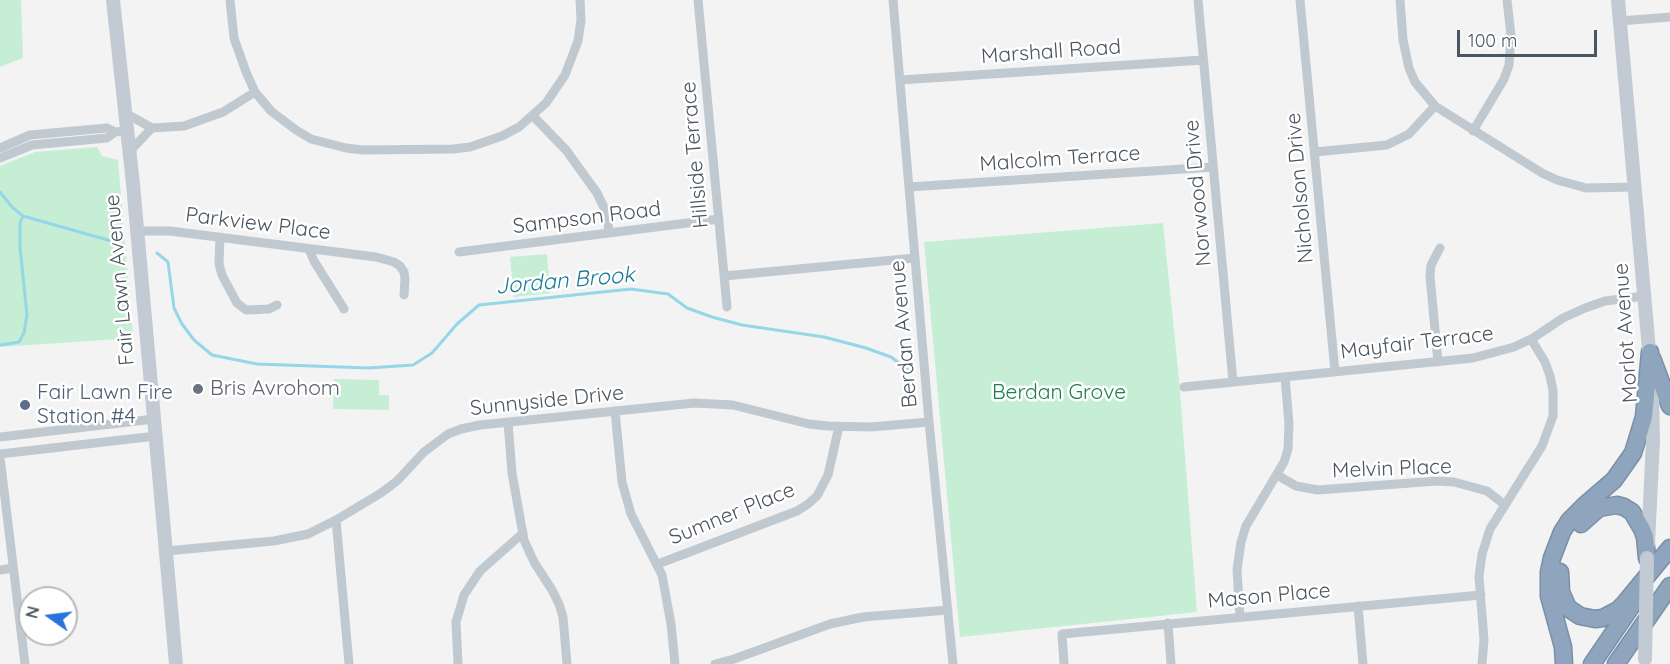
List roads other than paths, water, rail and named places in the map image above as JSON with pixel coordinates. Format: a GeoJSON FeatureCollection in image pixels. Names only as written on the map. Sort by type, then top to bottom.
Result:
{"type":"FeatureCollection","features":[{"type":"Feature","properties":{"kind":"highway"},"geometry":{"type":"LineString","coordinates":[[1650,352],[1670,406]]}},
{"type":"Feature","properties":{"kind":"highway"},"geometry":{"type":"LineString","coordinates":[[1564,664],[1563,647],[1550,596],[1549,572],[1552,558],[1569,522],[1622,472],[1633,453],[1644,417],[1650,352]]}},
{"type":"Feature","properties":{"kind":"highway"},"geometry":{"type":"LineString","coordinates":[[1647,558],[1645,537],[1632,512],[1617,505],[1599,508],[1591,513],[1578,528],[1562,561],[1559,584],[1568,608],[1580,616],[1595,619],[1611,615],[1624,604],[1670,550]]}},
{"type":"Feature","properties":{"kind":"highway"},"geometry":{"type":"LineString","coordinates":[[1592,664],[1670,550]]}},
{"type":"Feature","properties":{"kind":"highway"},"geometry":{"type":"LineString","coordinates":[[1616,664],[1670,586]]}},
{"type":"Feature","properties":{"kind":"main road","name":"Fair Lawn Avenue"},"geometry":{"type":"LineString","coordinates":[[113,0],[125,113],[121,132],[130,151],[176,664]]}},
{"type":"Feature","properties":{"kind":"main road","name":"Morlot Avenue"},"geometry":{"type":"LineString","coordinates":[[1618,0],[1650,352],[1653,440],[1645,662]]}},
{"type":"Feature","properties":{"kind":"street"},"geometry":{"type":"LineString","coordinates":[[230,0],[234,38],[255,92],[271,111],[296,130],[311,139],[346,148],[453,149],[470,147],[502,136],[533,116],[556,90],[573,57],[581,20],[580,0]]}},
{"type":"Feature","properties":{"kind":"street","name":"Hillside Terrace"},"geometry":{"type":"LineString","coordinates":[[698,0],[727,307]]}},
{"type":"Feature","properties":{"kind":"street","name":"Berdan Avenue"},"geometry":{"type":"LineString","coordinates":[[893,0],[929,422],[953,664]]}},
{"type":"Feature","properties":{"kind":"street","name":"Norwood Drive"},"geometry":{"type":"LineString","coordinates":[[1198,0],[1233,382]]}},
{"type":"Feature","properties":{"kind":"street","name":"Nicholson Drive"},"geometry":{"type":"LineString","coordinates":[[1300,0],[1335,372]]}},
{"type":"Feature","properties":{"kind":"street"},"geometry":{"type":"LineString","coordinates":[[1400,0],[1403,40],[1409,68],[1415,82],[1435,106],[1557,180],[1586,188],[1635,187]]}},
{"type":"Feature","properties":{"kind":"street"},"geometry":{"type":"LineString","coordinates":[[1473,131],[1501,86],[1509,65],[1511,35],[1507,0]]}},
{"type":"Feature","properties":{"kind":"street"},"geometry":{"type":"LineString","coordinates":[[1620,21],[1670,17]]}},
{"type":"Feature","properties":{"kind":"street","name":"Marshall Road"},"geometry":{"type":"LineString","coordinates":[[900,80],[1203,60]]}},
{"type":"Feature","properties":{"kind":"street"},"geometry":{"type":"LineString","coordinates":[[125,113],[152,128],[184,126],[223,112],[255,92]]}},
{"type":"Feature","properties":{"kind":"street"},"geometry":{"type":"LineString","coordinates":[[1315,152],[1387,145],[1409,134],[1435,106]]}},
{"type":"Feature","properties":{"kind":"street"},"geometry":{"type":"LineString","coordinates":[[533,116],[566,150],[597,193],[607,214],[609,233]]}},
{"type":"Feature","properties":{"kind":"street"},"geometry":{"type":"LineString","coordinates":[[0,148],[30,135],[107,128],[121,132]]}},
{"type":"Feature","properties":{"kind":"street"},"geometry":{"type":"LineString","coordinates":[[130,151],[152,128]]}},
{"type":"Feature","properties":{"kind":"street"},"geometry":{"type":"LineString","coordinates":[[0,158],[33,145],[107,138],[121,132]]}},
{"type":"Feature","properties":{"kind":"street","name":"Malcolm Terrace"},"geometry":{"type":"LineString","coordinates":[[909,187],[1213,167]]}},
{"type":"Feature","properties":{"kind":"street","name":"Sampson Road"},"geometry":{"type":"LineString","coordinates":[[459,252],[719,219]]}},
{"type":"Feature","properties":{"kind":"street","name":"Parkview Place"},"geometry":{"type":"LineString","coordinates":[[136,231],[170,231],[376,257],[400,266],[405,279],[404,295]]}},
{"type":"Feature","properties":{"kind":"street"},"geometry":{"type":"LineString","coordinates":[[220,237],[219,264],[222,275],[237,303],[246,310],[268,309],[277,305]]}},
{"type":"Feature","properties":{"kind":"street"},"geometry":{"type":"LineString","coordinates":[[1438,362],[1430,276],[1431,265],[1440,248]]}},
{"type":"Feature","properties":{"kind":"street"},"geometry":{"type":"LineString","coordinates":[[309,249],[344,309]]}},
{"type":"Feature","properties":{"kind":"street"},"geometry":{"type":"LineString","coordinates":[[724,276],[915,258]]}},
{"type":"Feature","properties":{"kind":"street","name":"Mayfair Terrace"},"geometry":{"type":"LineString","coordinates":[[1184,387],[1438,362],[1494,354],[1531,339],[1554,323],[1585,308],[1605,301],[1645,296]]}},
{"type":"Feature","properties":{"kind":"street"},"geometry":{"type":"LineString","coordinates":[[1482,664],[1484,640],[1479,568],[1482,554],[1490,529],[1542,446],[1553,416],[1553,390],[1550,376],[1545,362],[1531,339]]}},
{"type":"Feature","properties":{"kind":"street"},"geometry":{"type":"LineString","coordinates":[[1240,617],[1237,570],[1241,542],[1254,512],[1286,456],[1290,437],[1285,377]]}},
{"type":"Feature","properties":{"kind":"street","name":"Sunnyside Drive"},"geometry":{"type":"LineString","coordinates":[[166,551],[291,539],[308,534],[381,493],[397,481],[424,452],[448,434],[480,425],[712,403],[733,405],[808,423],[839,426],[871,427],[929,422]]}},
{"type":"Feature","properties":{"kind":"street"},"geometry":{"type":"LineString","coordinates":[[615,411],[621,474],[626,498],[639,531],[658,564],[666,590],[675,664]]}},
{"type":"Feature","properties":{"kind":"street"},"geometry":{"type":"LineString","coordinates":[[0,437],[154,419]]}},
{"type":"Feature","properties":{"kind":"street"},"geometry":{"type":"LineString","coordinates":[[508,423],[512,473],[523,533],[534,562],[559,604],[563,617],[567,664]]}},
{"type":"Feature","properties":{"kind":"street","name":"Sumner Place"},"geometry":{"type":"LineString","coordinates":[[658,564],[797,511],[808,504],[817,496],[828,475],[839,426]]}},
{"type":"Feature","properties":{"kind":"street"},"geometry":{"type":"LineString","coordinates":[[25,664],[0,455],[156,436]]}},
{"type":"Feature","properties":{"kind":"street","name":"Melvin Place"},"geometry":{"type":"LineString","coordinates":[[1277,475],[1296,486],[1318,490],[1437,481],[1454,482],[1487,491],[1505,505]]}},
{"type":"Feature","properties":{"kind":"street"},"geometry":{"type":"LineString","coordinates":[[336,520],[349,664]]}},
{"type":"Feature","properties":{"kind":"street"},"geometry":{"type":"LineString","coordinates":[[458,664],[456,622],[464,595],[480,571],[523,533]]}},
{"type":"Feature","properties":{"kind":"street"},"geometry":{"type":"LineString","coordinates":[[0,570],[13,568]]}},
{"type":"Feature","properties":{"kind":"street","name":"Mason Place"},"geometry":{"type":"LineString","coordinates":[[1064,664],[1062,634],[1481,595]]}},
{"type":"Feature","properties":{"kind":"street"},"geometry":{"type":"LineString","coordinates":[[1358,606],[1363,664]]}},
{"type":"Feature","properties":{"kind":"street"},"geometry":{"type":"LineString","coordinates":[[715,664],[830,624],[863,617],[948,610]]}},
{"type":"Feature","properties":{"kind":"street"},"geometry":{"type":"LineString","coordinates":[[1168,623],[1171,664]]}},
{"type":"Feature","properties":{"kind":"waterway","name":"Jordan Brook"},"geometry":{"type":"LineString","coordinates":[[0,192],[23,216],[115,242]]}},
{"type":"Feature","properties":{"kind":"waterway"},"geometry":{"type":"LineString","coordinates":[[0,345],[19,342],[24,333],[27,315],[20,247],[20,223],[23,216]]}},
{"type":"Feature","properties":{"kind":"waterway","name":"Jordan Brook"},"geometry":{"type":"LineString","coordinates":[[157,253],[168,262],[174,308],[194,340],[212,355],[257,364],[368,368],[413,365],[432,353],[457,324],[479,305],[631,289],[668,294],[687,308],[742,325],[824,337],[866,348],[891,357],[907,369]]}},
{"type":"Feature","properties":{"kind":"place","name":"Bris Avrohom"},"geometry":{"type":"Point","coordinates":[198,389]}},
{"type":"Feature","properties":{"kind":"place","name":"Fair Lawn Fire Station #4"},"geometry":{"type":"Point","coordinates":[25,405]}},
{"type":"Feature","properties":{"kind":"park label","name":"Berdan Grove"},"geometry":{"type":"Point","coordinates":[1059,393]}}]}
